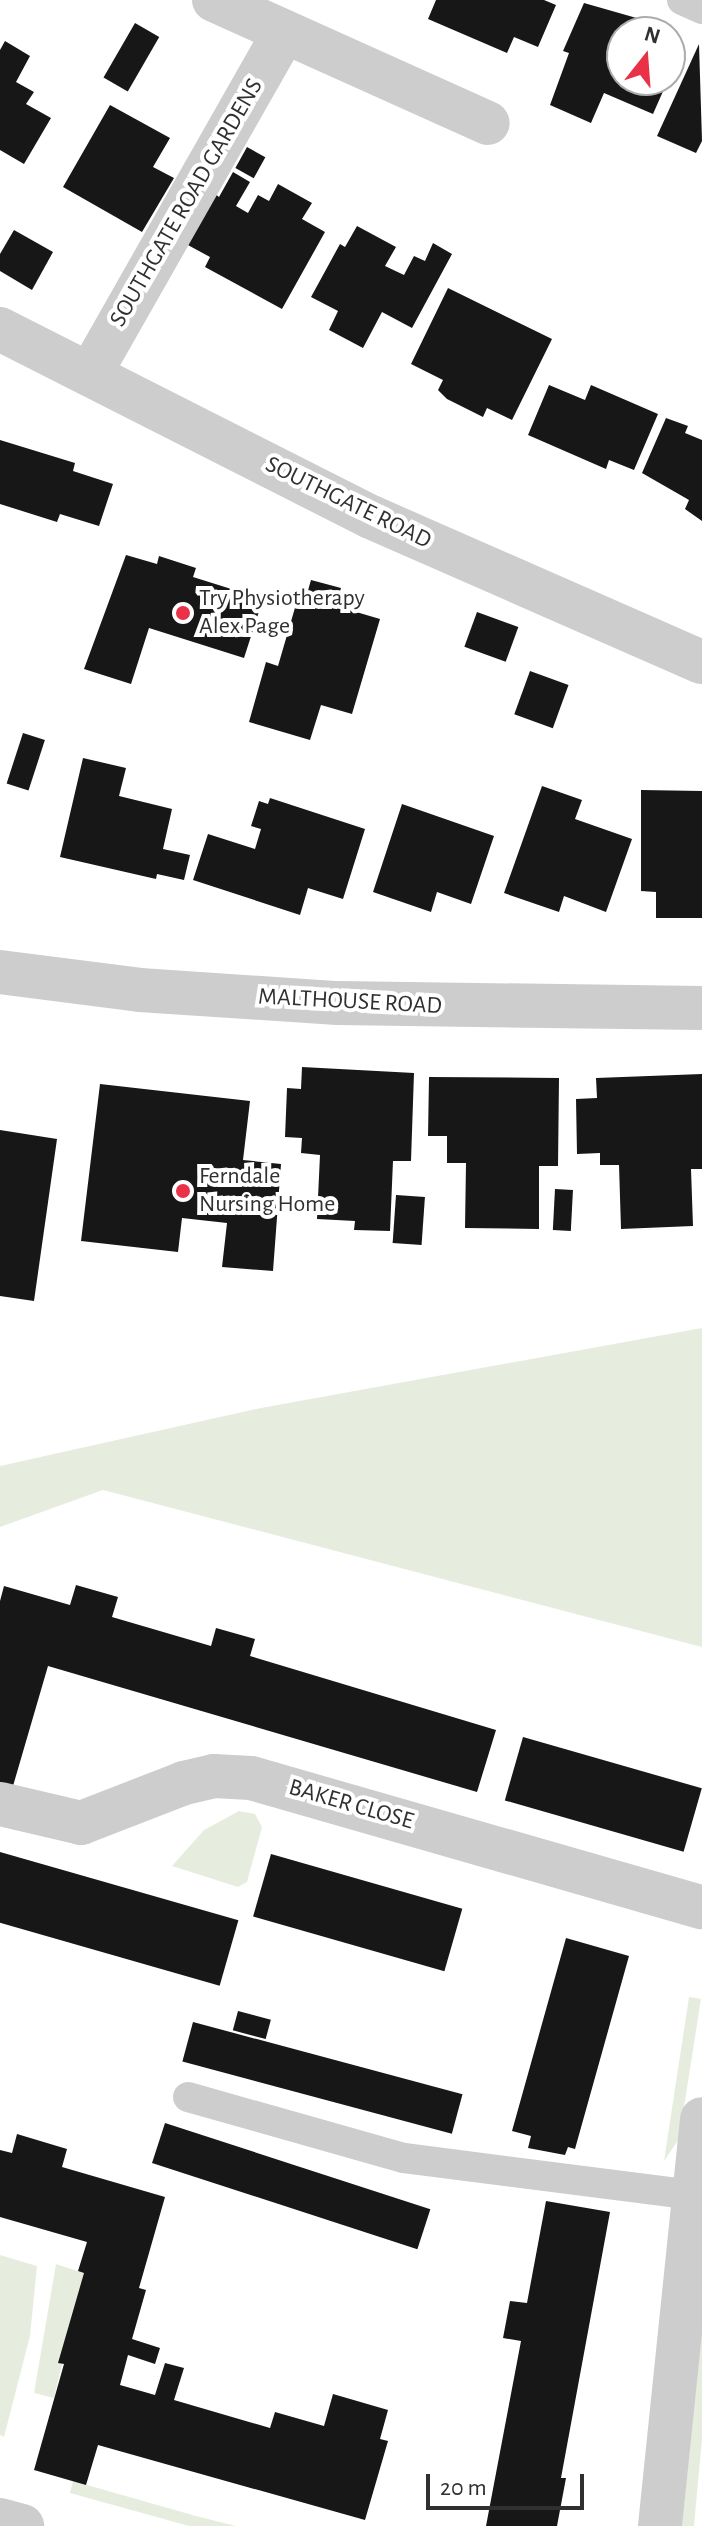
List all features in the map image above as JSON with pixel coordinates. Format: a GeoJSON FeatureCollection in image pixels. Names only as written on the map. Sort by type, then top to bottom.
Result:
{"type":"FeatureCollection","features":[{"type":"Feature","properties":{"kind":"street"},"geometry":{"type":"LineString","coordinates":[[214,0],[488,123]]}},
{"type":"Feature","properties":{"kind":"street","name":"SOUTHGATE ROAD GARDENS"},"geometry":{"type":"LineString","coordinates":[[90,374],[284,32]]}},
{"type":"Feature","properties":{"kind":"street","name":"SOUTHGATE ROAD"},"geometry":{"type":"LineString","coordinates":[[0,329],[371,517],[702,662]]}},
{"type":"Feature","properties":{"kind":"street","name":"MALTHOUSE ROAD"},"geometry":{"type":"LineString","coordinates":[[0,972],[140,990],[338,1003],[702,1008]]}},
{"type":"Feature","properties":{"kind":"street","name":"BAKER CLOSE"},"geometry":{"type":"LineString","coordinates":[[0,1804],[81,1823],[184,1783],[214,1776],[251,1778],[702,1907]]}},
{"type":"Feature","properties":{"kind":"street"},"geometry":{"type":"LineString","coordinates":[[660,2526],[691,2195],[702,2119]]}},
{"type":"Feature","properties":{"kind":"street"},"geometry":{"type":"LineString","coordinates":[[0,2520],[22,2526]]}},
{"type":"Feature","properties":{"kind":"lane"},"geometry":{"type":"LineString","coordinates":[[682,0],[702,9]]}},
{"type":"Feature","properties":{"kind":"lane"},"geometry":{"type":"LineString","coordinates":[[188,2097],[404,2158],[691,2195]]}},
{"type":"Feature","properties":{"kind":"green space"},"geometry":{"type":"Polygon","coordinates":[[[702,1328],[702,1647],[103,1490],[0,1527],[0,1466],[261,1408],[702,1328]]]}},
{"type":"Feature","properties":{"kind":"green space"},"geometry":{"type":"Polygon","coordinates":[[[239,1811],[255,1814],[262,1827],[247,1882],[238,1887],[172,1866],[204,1830],[239,1811]]]}},
{"type":"Feature","properties":{"kind":"green space"},"geometry":{"type":"Polygon","coordinates":[[[689,1997],[701,1999],[679,2139],[664,2161],[689,1997]]]}},
{"type":"Feature","properties":{"kind":"green space"},"geometry":{"type":"Polygon","coordinates":[[[0,2255],[37,2266],[30,2336],[4,2437],[0,2435],[0,2255]]]}},
{"type":"Feature","properties":{"kind":"green space"},"geometry":{"type":"Polygon","coordinates":[[[56,2264],[84,2273],[54,2398],[34,2393],[56,2264]]]}},
{"type":"Feature","properties":{"kind":"green space"},"geometry":{"type":"Polygon","coordinates":[[[702,2331],[702,2439],[694,2526],[682,2526],[702,2331]]]}},
{"type":"Feature","properties":{"kind":"green space"},"geometry":{"type":"Polygon","coordinates":[[[73,2481],[236,2526],[189,2526],[70,2493],[73,2481]]]}},
{"type":"Feature","properties":{"kind":"building"},"geometry":{"type":"Polygon","coordinates":[[[436,0],[544,0],[556,5],[538,47],[514,37],[507,53],[428,19],[436,0]]]}},
{"type":"Feature","properties":{"kind":"building"},"geometry":{"type":"Polygon","coordinates":[[[584,3],[630,16],[606,16],[606,94],[591,123],[550,105],[569,53],[563,51],[584,3]]]}},
{"type":"Feature","properties":{"kind":"building"},"geometry":{"type":"Polygon","coordinates":[[[135,23],[159,37],[128,92],[104,78],[135,23]]]}},
{"type":"Feature","properties":{"kind":"building"},"geometry":{"type":"Polygon","coordinates":[[[5,41],[30,56],[16,82],[34,92],[26,104],[51,118],[24,164],[0,150],[0,50],[5,41]]]}},
{"type":"Feature","properties":{"kind":"building"},"geometry":{"type":"Polygon","coordinates":[[[699,44],[702,141],[696,153],[657,136],[675,96],[686,96],[686,72],[699,44]]]}},
{"type":"Feature","properties":{"kind":"building"},"geometry":{"type":"Polygon","coordinates":[[[611,96],[661,96],[653,114],[611,96]]]}},
{"type":"Feature","properties":{"kind":"building"},"geometry":{"type":"Polygon","coordinates":[[[110,105],[170,138],[153,167],[174,178],[142,232],[63,187],[110,105]]]}},
{"type":"Feature","properties":{"kind":"building"},"geometry":{"type":"Polygon","coordinates":[[[247,147],[265,157],[254,178],[235,168],[247,147]]]}},
{"type":"Feature","properties":{"kind":"building"},"geometry":{"type":"Polygon","coordinates":[[[233,172],[250,182],[236,206],[248,213],[258,195],[269,201],[278,184],[312,203],[302,219],[325,232],[282,309],[205,267],[210,257],[186,244],[214,193],[219,197],[233,172]]]}},
{"type":"Feature","properties":{"kind":"building"},"geometry":{"type":"Polygon","coordinates":[[[357,226],[396,247],[385,266],[404,275],[414,256],[425,261],[433,243],[452,254],[412,328],[382,312],[363,348],[329,330],[338,311],[311,297],[340,244],[345,247],[357,226]]]}},
{"type":"Feature","properties":{"kind":"building"},"geometry":{"type":"Polygon","coordinates":[[[14,230],[53,252],[32,290],[0,271],[0,254],[14,230]]]}},
{"type":"Feature","properties":{"kind":"building"},"geometry":{"type":"Polygon","coordinates":[[[448,288],[552,339],[512,420],[487,408],[483,417],[447,399],[438,390],[443,380],[411,364],[448,288]]]}},
{"type":"Feature","properties":{"kind":"building"},"geometry":{"type":"Polygon","coordinates":[[[549,385],[585,400],[591,385],[658,414],[634,470],[609,460],[606,469],[528,435],[549,385]]]}},
{"type":"Feature","properties":{"kind":"building"},"geometry":{"type":"Polygon","coordinates":[[[666,418],[688,426],[685,433],[702,440],[702,521],[685,509],[689,500],[642,473],[666,418]]]}},
{"type":"Feature","properties":{"kind":"building"},"geometry":{"type":"Polygon","coordinates":[[[0,440],[75,463],[73,471],[113,484],[99,526],[60,514],[57,522],[0,504],[0,440]]]}},
{"type":"Feature","properties":{"kind":"building","name":"Try Physiotherapy Alex Page"},"geometry":{"type":"Polygon","coordinates":[[[126,555],[157,564],[159,556],[196,568],[193,577],[263,599],[244,658],[149,628],[131,684],[84,669],[126,555]]]}},
{"type":"Feature","properties":{"kind":"building"},"geometry":{"type":"Polygon","coordinates":[[[311,580],[341,588],[336,606],[380,619],[352,714],[321,705],[310,740],[249,722],[266,662],[278,666],[299,594],[306,597],[311,580]]]}},
{"type":"Feature","properties":{"kind":"building"},"geometry":{"type":"Polygon","coordinates":[[[477,612],[518,627],[506,662],[464,647],[477,612]]]}},
{"type":"Feature","properties":{"kind":"building"},"geometry":{"type":"Polygon","coordinates":[[[530,671],[569,685],[553,728],[514,714],[530,671]]]}},
{"type":"Feature","properties":{"kind":"building"},"geometry":{"type":"Polygon","coordinates":[[[23,733],[45,740],[28,791],[7,783],[23,733]]]}},
{"type":"Feature","properties":{"kind":"building"},"geometry":{"type":"Polygon","coordinates":[[[83,758],[126,768],[119,796],[172,809],[163,849],[190,855],[184,880],[157,874],[156,879],[60,857],[83,758]]]}},
{"type":"Feature","properties":{"kind":"building"},"geometry":{"type":"Polygon","coordinates":[[[542,786],[582,800],[575,819],[632,839],[606,912],[564,896],[559,912],[504,893],[542,786]]]}},
{"type":"Feature","properties":{"kind":"building"},"geometry":{"type":"Polygon","coordinates":[[[641,790],[702,791],[702,918],[656,918],[656,892],[641,891],[641,790]]]}},
{"type":"Feature","properties":{"kind":"building"},"geometry":{"type":"Polygon","coordinates":[[[270,798],[365,829],[343,899],[308,888],[300,915],[193,880],[208,834],[255,849],[261,829],[251,826],[259,801],[268,804],[270,798]]]}},
{"type":"Feature","properties":{"kind":"building"},"geometry":{"type":"Polygon","coordinates":[[[402,804],[494,836],[471,904],[437,892],[431,912],[373,892],[402,804]]]}},
{"type":"Feature","properties":{"kind":"building"},"geometry":{"type":"Polygon","coordinates":[[[302,1067],[414,1073],[411,1161],[393,1161],[390,1231],[354,1230],[355,1221],[317,1219],[320,1155],[301,1153],[302,1138],[285,1137],[287,1088],[301,1089],[302,1067]]]}},
{"type":"Feature","properties":{"kind":"building"},"geometry":{"type":"Polygon","coordinates":[[[702,1074],[702,1169],[691,1169],[693,1226],[621,1229],[619,1165],[600,1165],[600,1153],[577,1154],[576,1099],[597,1098],[596,1078],[702,1074]]]}},
{"type":"Feature","properties":{"kind":"building"},"geometry":{"type":"Polygon","coordinates":[[[429,1077],[559,1078],[558,1166],[539,1166],[539,1229],[465,1228],[466,1163],[447,1163],[447,1136],[428,1136],[429,1077]]]}},
{"type":"Feature","properties":{"kind":"building","name":"Ferndale Nursing Home"},"geometry":{"type":"Polygon","coordinates":[[[100,1084],[250,1101],[243,1160],[281,1164],[273,1271],[222,1267],[227,1223],[182,1218],[178,1252],[81,1241],[100,1084]]]}},
{"type":"Feature","properties":{"kind":"building"},"geometry":{"type":"Polygon","coordinates":[[[0,1130],[57,1139],[34,1301],[0,1296],[0,1130]]]}},
{"type":"Feature","properties":{"kind":"building"},"geometry":{"type":"Polygon","coordinates":[[[555,1189],[573,1190],[571,1231],[553,1230],[555,1189]]]}},
{"type":"Feature","properties":{"kind":"building"},"geometry":{"type":"Polygon","coordinates":[[[396,1195],[425,1197],[422,1245],[393,1243],[396,1195]]]}},
{"type":"Feature","properties":{"kind":"building"},"geometry":{"type":"Polygon","coordinates":[[[76,1585],[118,1597],[112,1617],[211,1646],[216,1628],[255,1639],[250,1656],[496,1730],[477,1792],[48,1666],[13,1786],[0,1782],[0,1601],[4,1586],[70,1605],[76,1585]]]}},
{"type":"Feature","properties":{"kind":"building"},"geometry":{"type":"Polygon","coordinates":[[[523,1737],[702,1788],[684,1852],[505,1800],[523,1737]]]}},
{"type":"Feature","properties":{"kind":"building"},"geometry":{"type":"Polygon","coordinates":[[[0,1852],[238,1920],[220,1986],[0,1923],[0,1852]]]}},
{"type":"Feature","properties":{"kind":"building"},"geometry":{"type":"Polygon","coordinates":[[[271,1854],[462,1909],[444,1971],[253,1916],[271,1854]]]}},
{"type":"Feature","properties":{"kind":"building"},"geometry":{"type":"Polygon","coordinates":[[[566,1938],[629,1956],[575,2149],[568,2147],[565,2155],[528,2148],[531,2136],[512,2131],[566,1938]]]}},
{"type":"Feature","properties":{"kind":"building"},"geometry":{"type":"Polygon","coordinates":[[[238,2011],[271,2020],[266,2039],[233,2030],[238,2011]]]}},
{"type":"Feature","properties":{"kind":"building"},"geometry":{"type":"Polygon","coordinates":[[[193,2022],[462,2094],[452,2134],[182,2062],[193,2022]]]}},
{"type":"Feature","properties":{"kind":"building"},"geometry":{"type":"Polygon","coordinates":[[[165,2123],[430,2209],[417,2249],[152,2163],[165,2123]]]}},
{"type":"Feature","properties":{"kind":"building"},"geometry":{"type":"Polygon","coordinates":[[[17,2134],[67,2149],[62,2167],[165,2197],[139,2288],[146,2290],[132,2339],[160,2348],[155,2364],[128,2355],[120,2385],[155,2395],[165,2363],[184,2368],[174,2400],[270,2428],[275,2412],[324,2426],[333,2394],[388,2410],[380,2439],[388,2441],[365,2520],[98,2445],[86,2485],[34,2470],[64,2364],[58,2363],[84,2273],[78,2271],[87,2242],[0,2217],[0,2150],[12,2153],[17,2134]]]}},
{"type":"Feature","properties":{"kind":"building"},"geometry":{"type":"Polygon","coordinates":[[[546,2201],[610,2212],[561,2478],[566,2478],[557,2526],[486,2526],[521,2341],[503,2338],[510,2301],[527,2303],[546,2201]]]}},
{"type":"Feature","properties":{"kind":"place","name":"Try Physiotherapy Alex Page"},"geometry":{"type":"Point","coordinates":[183,613]}},
{"type":"Feature","properties":{"kind":"place","name":"Ferndale Nursing Home"},"geometry":{"type":"Point","coordinates":[183,1191]}}]}
